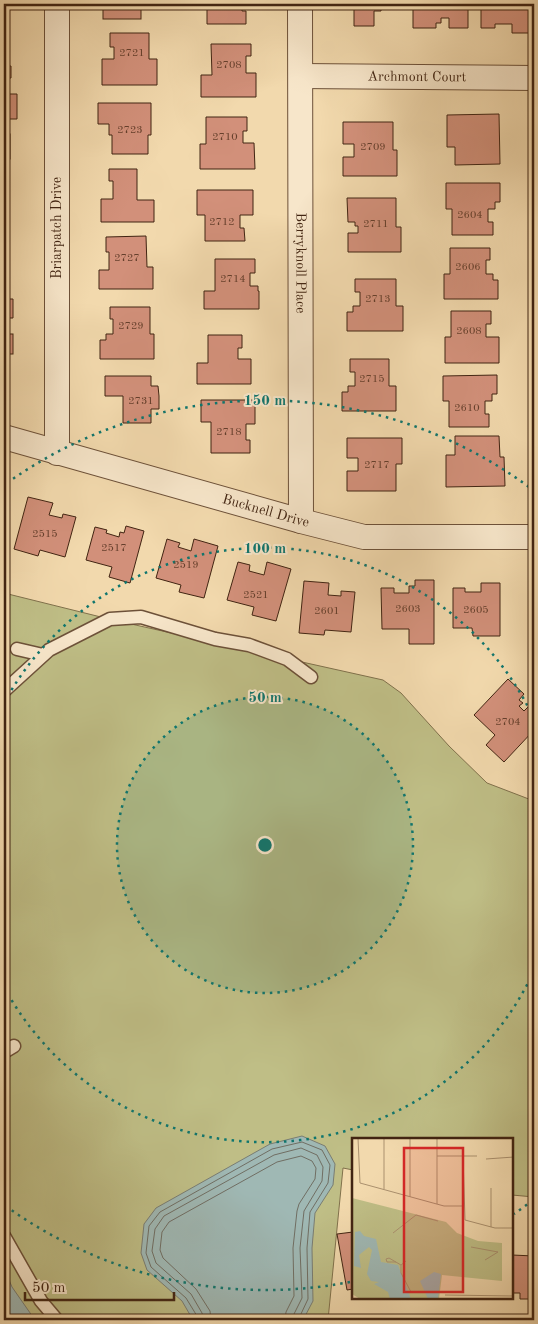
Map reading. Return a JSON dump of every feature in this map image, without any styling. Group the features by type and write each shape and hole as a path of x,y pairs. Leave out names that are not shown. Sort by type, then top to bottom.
{"street":[{"name":"Briarpatch Drive","path":"57,4 57,453"},
{"name":"Berryknoll Place","path":"300,4 300,521"},
{"name":"Archmont Court","path":"300,76 534,78"},
{"name":"Bucknell Drive","path":"4,437 300,521 364,537 534,537"}],"lane":[{"path":"4,691 49,650 110,619 141,617 215,639 249,645 287,659 311,677"},
{"path":"17,649 43,655"},
{"path":"4,1236 41,1301 57,1320"}],"shaded area":[{"path":"4,593 113,620 383,680 401,693 449,746 487,783 534,801 534,1197 513,1195 513,1138 352,1138 352,1170 343,1168 328,1320 4,1320"}],"water":[{"path":"302,1136 325,1146 335,1164 333,1185 315,1213 312,1248 313,1301 303,1320 193,1320 182,1301 147,1270 141,1253 144,1224 156,1208 270,1144"},
{"path":"4,1268 12,1287 35,1320 4,1320"}],"building":[{"path":"4,4 9,4 9,24 4,24"},
{"path":"103,4 141,4 141,19 103,19"},
{"path":"207,4 242,4 242,11 246,11 246,24 207,24"},
{"path":"360,4 390,4 390,8 381,8 381,11 374,11 374,26 354,26 354,6 360,6"},
{"path":"413,4 468,4 468,28 449,28 449,18 441,18 441,23 436,23 436,28 413,28"},
{"path":"481,4 534,4 534,33 512,33 512,24 495,24 495,28 481,28"},
{"path":"110,33 149,33 149,59 157,59 157,85 102,85 102,59 114,59 114,47 110,47"},
{"path":"211,44 251,44 251,56 246,56 246,73 256,73 256,97 201,97 201,75 212,75"},
{"path":"4,66 11,66 11,78 8,78 8,94 17,94 17,119 4,119"},
{"path":"98,103 151,103 151,135 148,135 148,154 112,154 112,135 109,135 109,124 98,124"},
{"path":"499,114 500,164 455,165 455,147 447,147 447,115"},
{"path":"206,117 247,117 247,131 243,131 243,143 254,143 255,169 200,169 200,144 206,144"},
{"path":"343,122 393,122 393,150 397,150 397,176 343,176 343,157 354,157 354,144 343,144"},
{"path":"4,134 10,134 10,159 4,159"},
{"path":"109,169 137,169 137,200 154,200 154,222 101,222 101,199 113,199 113,181 109,181"},
{"path":"446,183 500,183 500,202 495,202 495,209 488,209 488,222 493,222 493,235 452,235 452,209 446,209"},
{"path":"197,190 253,190 253,215 240,215 240,228 244,228 245,241 205,241 205,215 197,215"},
{"path":"347,198 396,198 396,227 401,227 401,252 348,252 348,233 358,233 358,226 355,226 355,222 348,222"},
{"path":"4,226 9,226 9,251 4,251"},
{"path":"146,236 147,267 153,267 153,289 99,289 99,270 109,270 109,252 106,252 106,237"},
{"path":"450,248 490,248 490,260 486,260 486,274 493,274 493,280 498,280 498,299 444,299 444,274 450,274"},
{"path":"215,259 255,259 255,273 250,273 250,286 258,286 259,309 204,309 204,291 215,291"},
{"path":"355,279 396,279 396,306 403,306 403,331 347,331 347,312 353,312 353,306 360,306 360,292 355,292"},
{"path":"4,292 8,292 8,299 13,299 13,318 4,318"},
{"path":"110,307 150,307 150,334 154,334 154,359 100,359 100,340 106,340 106,334 113,334 113,319 110,319"},
{"path":"451,311 491,311 491,324 486,324 486,337 499,337 499,363 445,363 445,337 451,337"},
{"path":"4,334 13,334 13,354 4,354"},
{"path":"208,335 242,335 242,348 238,348 238,359 251,359 251,384 197,384 197,363 208,363"},
{"path":"350,359 389,359 389,386 396,386 396,411 342,411 342,392 348,392 348,386 355,386 355,372 350,372"},
{"path":"497,375 497,394 492,394 492,401 485,401 485,414 489,414 489,427 449,427 449,401 443,401 443,376"},
{"path":"105,376 151,376 151,386 158,386 159,409 151,409 151,423 123,423 123,396 105,396"},
{"path":"201,400 255,400 255,424 246,424 246,440 250,440 250,453 211,453 211,422 201,422"},
{"path":"455,436 499,436 500,457 504,457 505,486 446,487 446,455 455,455"},
{"path":"347,438 402,438 402,464 396,464 396,491 347,491 347,471 358,471 358,458 347,458"},
{"path":"28,497 53,503 49,515 62,518 63,514 76,517 65,557 40,550 38,556 14,549"},
{"path":"126,526 144,531 130,583 109,577 112,567 86,560 95,527 107,530 106,533 119,537 120,532 124,533"},
{"path":"167,539 180,543 178,547 191,551 194,539 218,546 204,598 179,592 181,585 156,578"},
{"path":"238,562 250,565 249,571 264,575 267,562 291,569 276,621 252,615 254,607 227,600"},
{"path":"415,580 434,580 434,644 409,644 409,629 382,629 381,588 394,588 394,593 409,593 409,586 415,586"},
{"path":"304,581 329,583 328,595 341,596 341,591 355,592 351,632 325,630 324,635 299,633"},
{"path":"481,583 500,583 500,636 473,636 472,628 453,628 453,588 465,588 465,592 481,592"},
{"path":"508,679 524,694 519,700 523,703 519,706 524,711 534,703 534,730 504,762 486,745 495,735 474,715"},
{"path":"352,1232 352,1289 347,1290 337,1234"},
{"path":"513,1255 534,1256 534,1300 533,1294 529,1294 529,1299 520,1299 520,1293 513,1293"}]}
